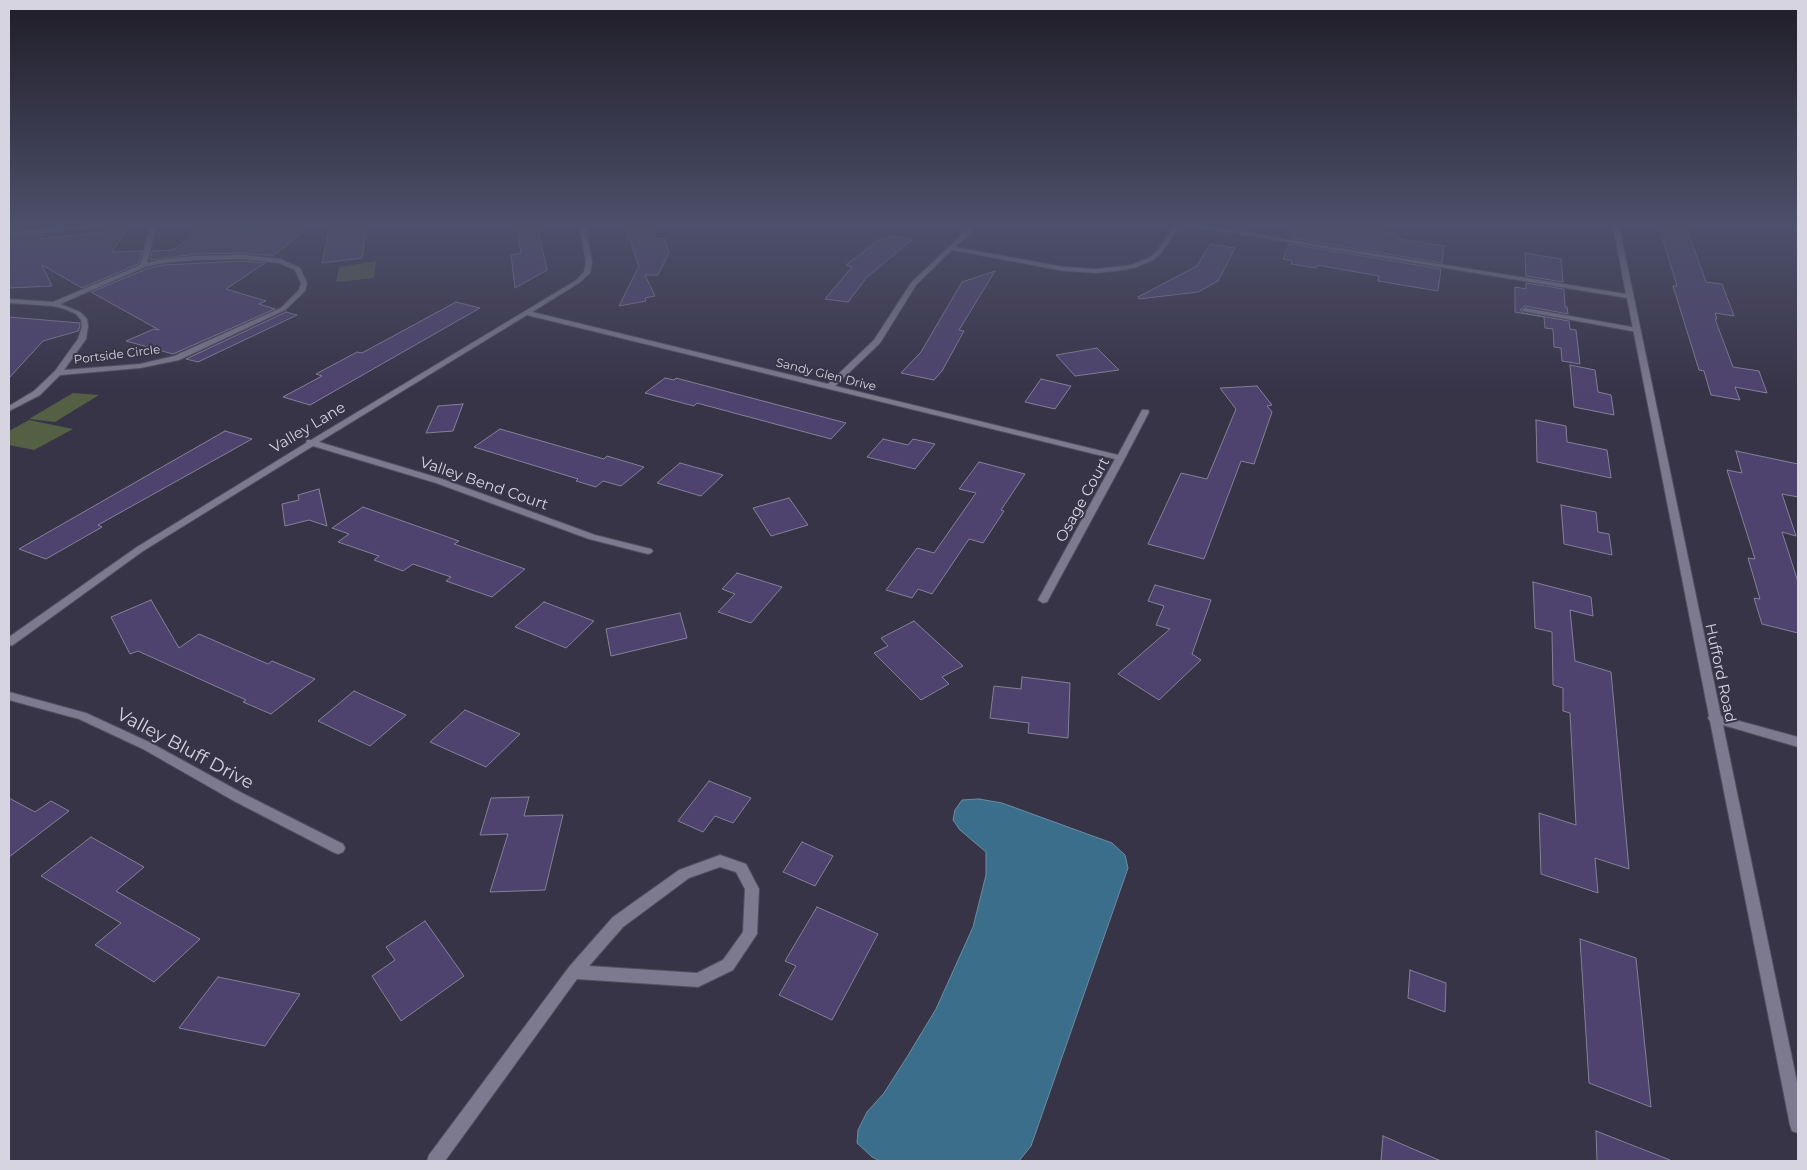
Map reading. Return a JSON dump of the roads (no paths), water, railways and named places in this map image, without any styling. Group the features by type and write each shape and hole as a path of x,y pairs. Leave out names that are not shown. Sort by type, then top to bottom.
{"street":[{"name":"Portside Circle","path":"54,304 109,281"},
{"name":"Portside Circle","path":"58,373 140,366 176,358 283,309 302,291 303,281"},
{"name":"Valley Lane","path":"9,642 140,549 310,442 577,281"},
{"path":"830,387 863,357 916,281"},
{"path":"1534,281 1630,296"},
{"name":"Hufford Road","path":"1627,281 1714,718 1798,1125"},
{"path":"9,301 54,304 78,313 84,319 85,326 82,339 58,373 37,393 9,409"},
{"path":"1525,310 1637,330"},
{"name":"Sandy Glen Drive","path":"526,313 1121,458"},
{"name":"Osage Court","path":"1043,600 1145,412"},
{"name":"Valley Bend Court","path":"310,442 439,482 592,537 648,551"},
{"name":"Valley Bluff Drive","path":"9,696 82,716 147,746 238,797 338,848"},
{"path":"1714,718 1798,742"},
{"path":"435,1161 574,972 618,922 684,874 720,861 741,868 752,889 750,934 728,965 698,980 574,972"}],"water":[{"path":"979,799 1002,803 1112,843 1125,855 1128,868 1031,1146 1019,1161 880,1161 872,1157 857,1143 858,1130 867,1112 884,1093 936,1009 973,927 986,875 986,852 960,830 953,820 955,810 962,800"}]}
